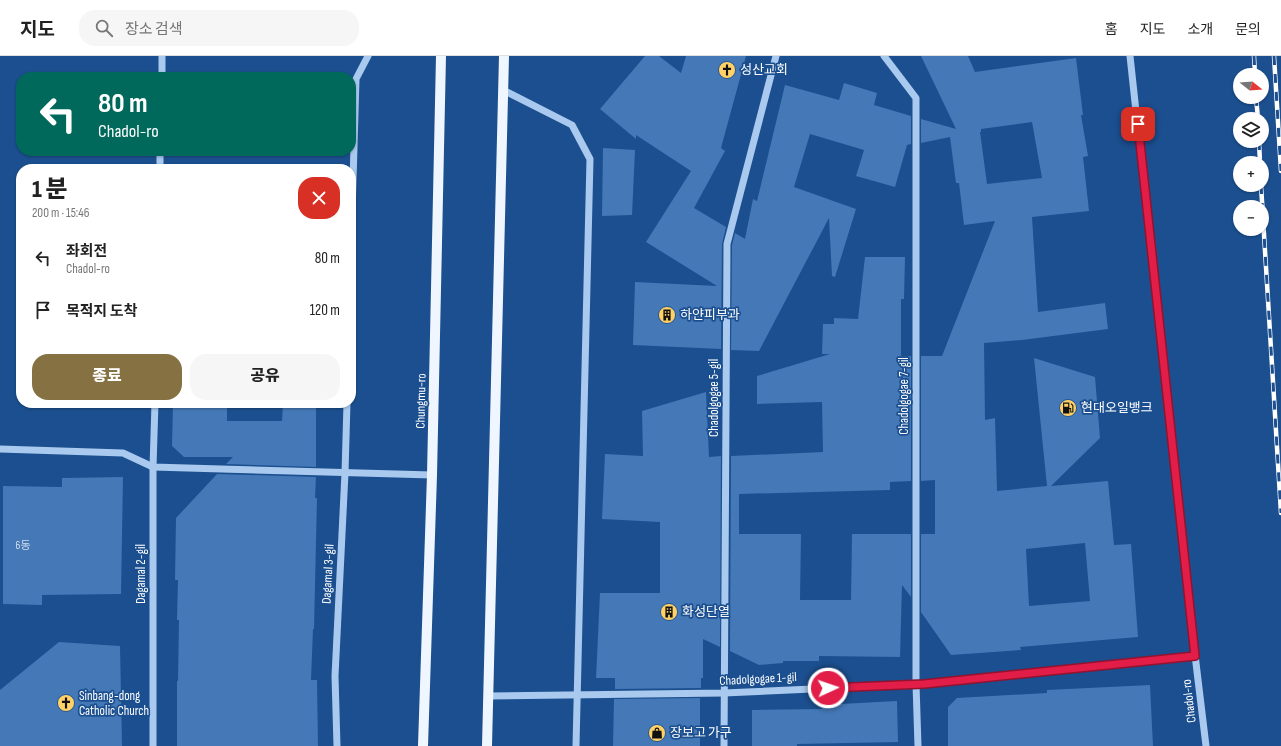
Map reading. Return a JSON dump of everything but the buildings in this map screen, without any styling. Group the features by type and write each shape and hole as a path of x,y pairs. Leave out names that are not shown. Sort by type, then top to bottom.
{"main road":[{"name":"Chungmu-ro","path":"424,746 432,475 441,56"},
{"path":"488,746 504,56"}],"street":[{"path":"162,56 162,72"},
{"path":"356,79 368,56"},
{"name":"Chadolgogae 5-gil","path":"724,746 727,244 776,56"},
{"name":"Chadolgogae 7-gil","path":"884,56 916,98 916,684 918,746"},
{"name":"Chadol-ro","path":"1130,56 1206,746"},
{"path":"503,90 572,125 590,159 576,746"},
{"name":"Dagamal 2-gil","path":"153,746 153,467 155,408"},
{"name":"Dagamal 3-gil","path":"337,746 335,676 347,408"},
{"path":"0,449 123,453 153,467 432,475"},
{"name":"Chadolgogae 1-gil","path":"488,696 724,693 916,684 1195,656"}],"railway":[{"path":"1254,56 1255,68"},
{"path":"1274,56 1281,171"},
{"path":"1257,104 1257,112"},
{"path":"1259,148 1260,156"},
{"path":"1261,192 1281,513"}],"place":[{"name":"성산교회","path":"727,70"},
{"name":"하얀피부과","path":"667,315"},
{"name":"현대오일뱅크","path":"1068,408"},
{"name":"화성단열","path":"669,612"},
{"name":"Sinbang-dong Catholic Church","path":"66,703"},
{"name":"장보고 가구","path":"657,733"}],"route":[{"path":"828,688 924,684 1195,656 1138,124"}]}
